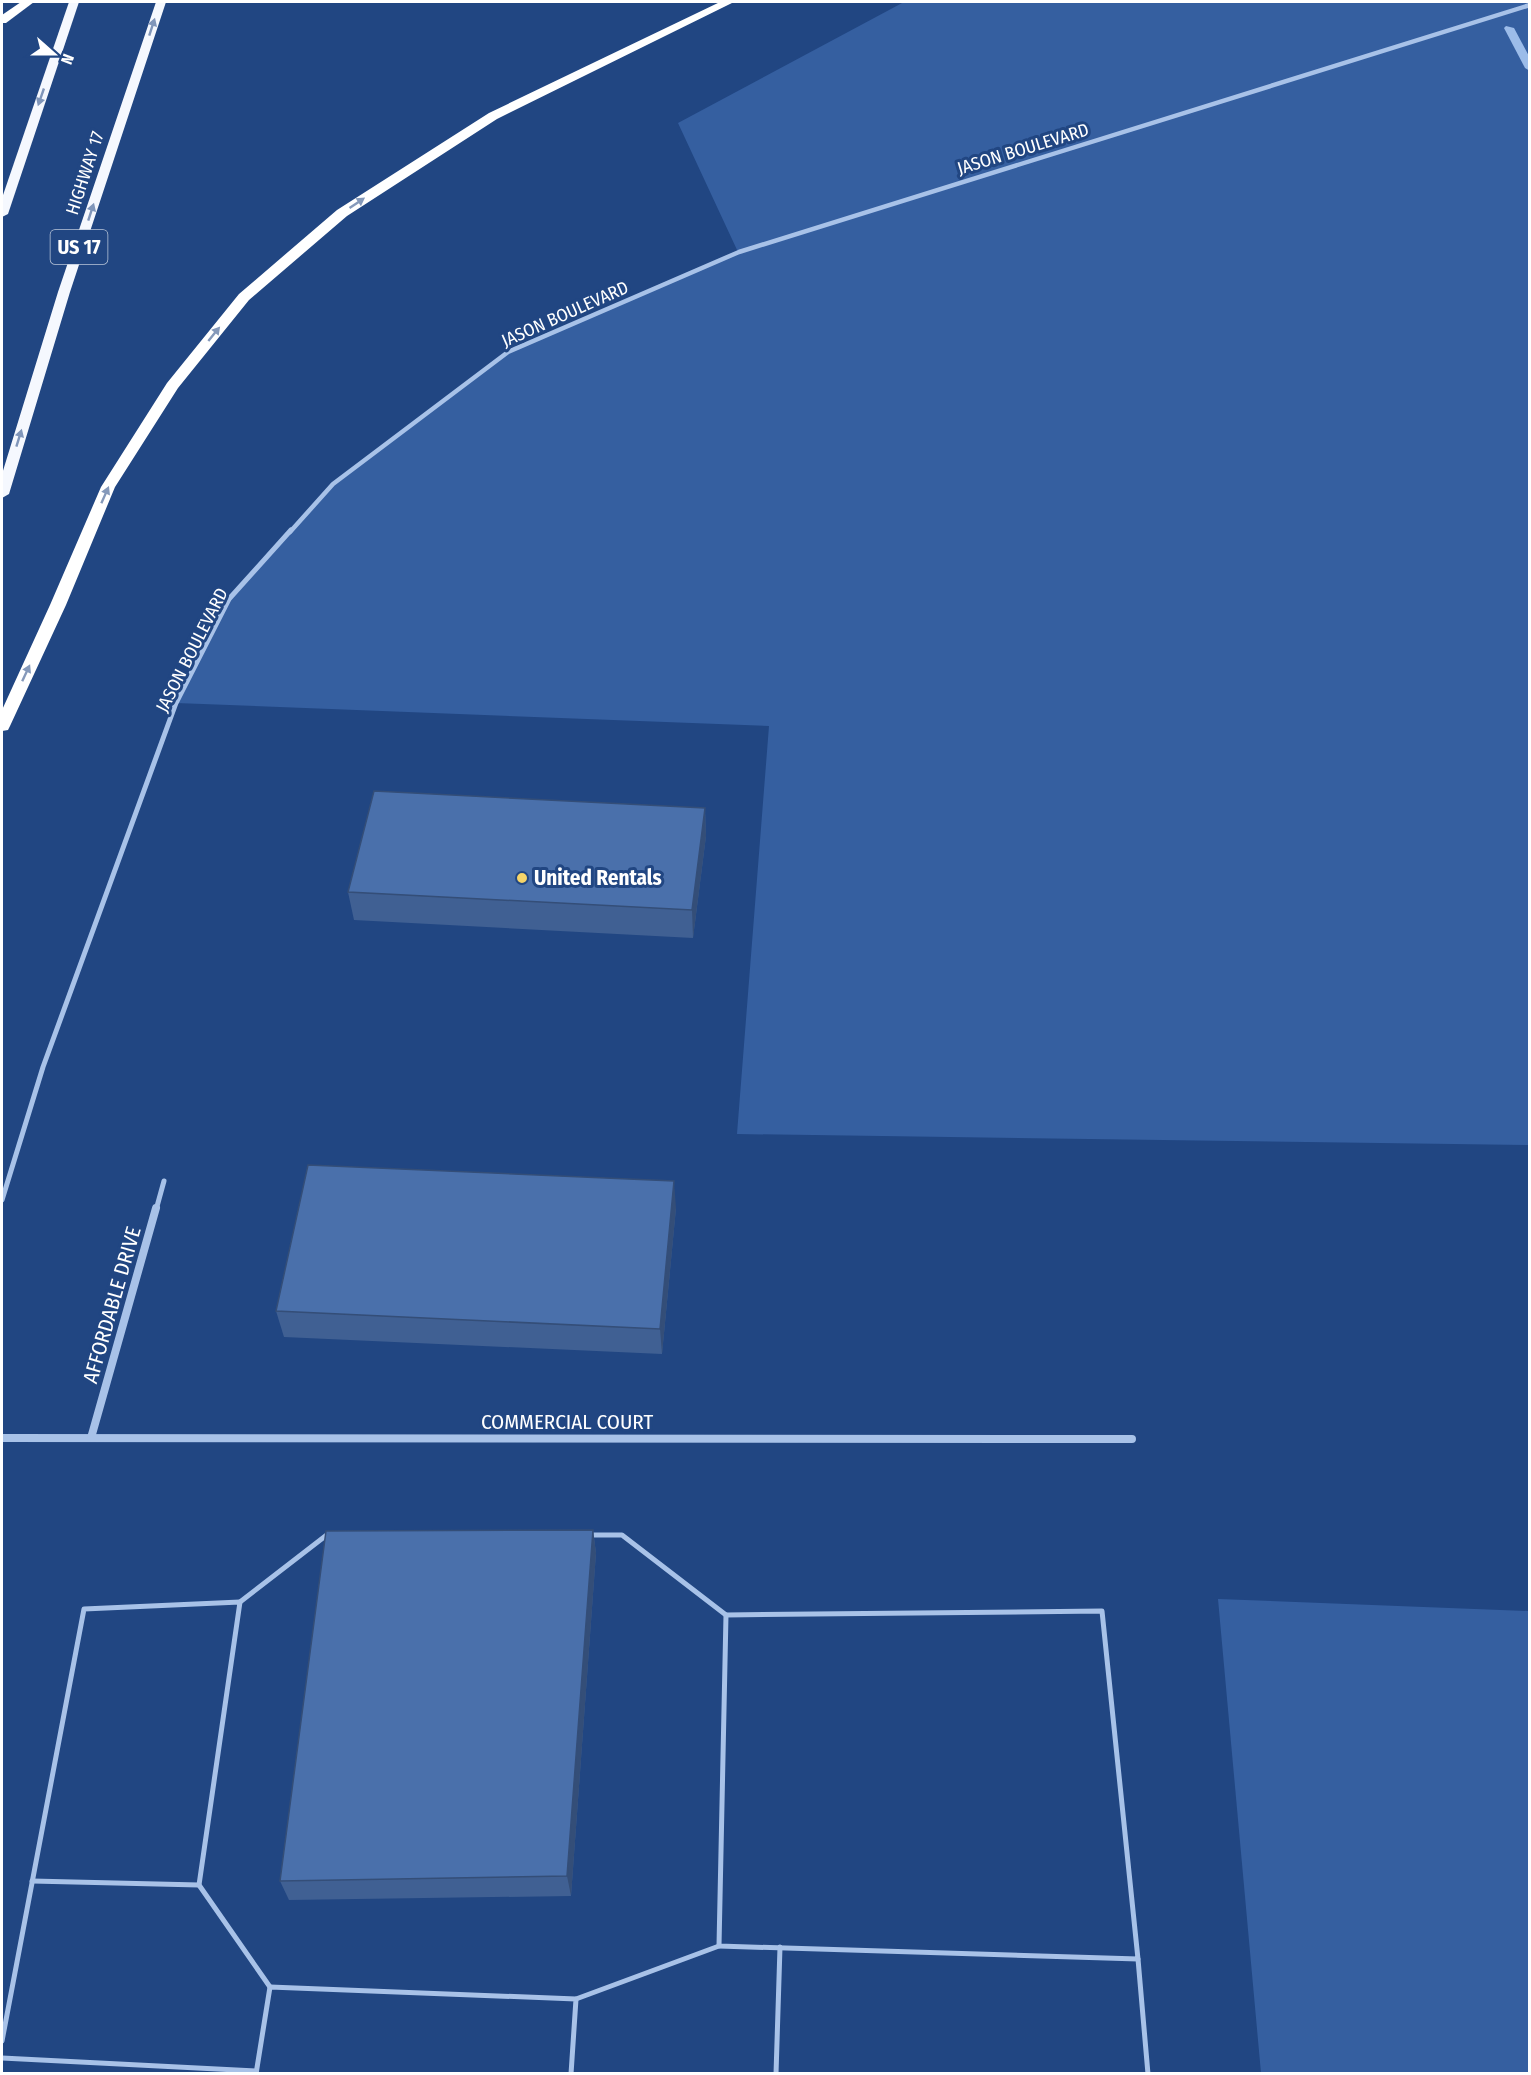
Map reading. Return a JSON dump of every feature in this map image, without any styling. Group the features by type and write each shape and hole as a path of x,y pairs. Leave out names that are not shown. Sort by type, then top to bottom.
{"highway":[{"path":"2,20 28,2"},
{"path":"2,214 74,2"},
{"name":"HIGHWAY 17","path":"2,494 64,292 160,2"},
{"path":"2,726 58,605 108,487 172,386 244,297 342,213 483,122 728,2"}],"street":[{"name":"JASON BOULEVARD","path":"2,1200 43,1067 176,703 229,599 333,484 508,352 739,252 1530,5"},
{"name":"AFFORDABLE DRIVE","path":"91,1438 164,1181"},
{"name":"COMMERCIAL COURT","path":"2,1438 1132,1439"}],"lane":[{"path":"2,2041 84,1609 240,1602 332,1532"},
{"path":"587,1535 622,1535 726,1615 1102,1611 1148,2073"},
{"path":"2,2058 256,2072 270,1987 199,1885 240,1602"},
{"path":"719,1946 726,1615"},
{"path":"32,1881 199,1885"},
{"path":"270,1987 576,1999 719,1946 1138,1959"},
{"path":"776,2073 780,1947"},
{"path":"570,2073 576,1999"}],"shaded area":[{"path":"904,2 1529,2 1529,1145 737,1134 769,726 176,703 229,599 333,484 508,352 738,252 678,123"},
{"path":"1218,1599 1529,1611 1529,2073 1261,2073"}],"building":[{"path":"374,791 705,808 692,910 348,892"},
{"path":"308,1165 674,1181 660,1329 276,1311"},
{"path":"593,1530 567,1876 280,1881 326,1531"}],"waterway":[{"path":"1509,28 1530,68"}],"place":[{"name":"United Rentals","path":"522,878"}]}
